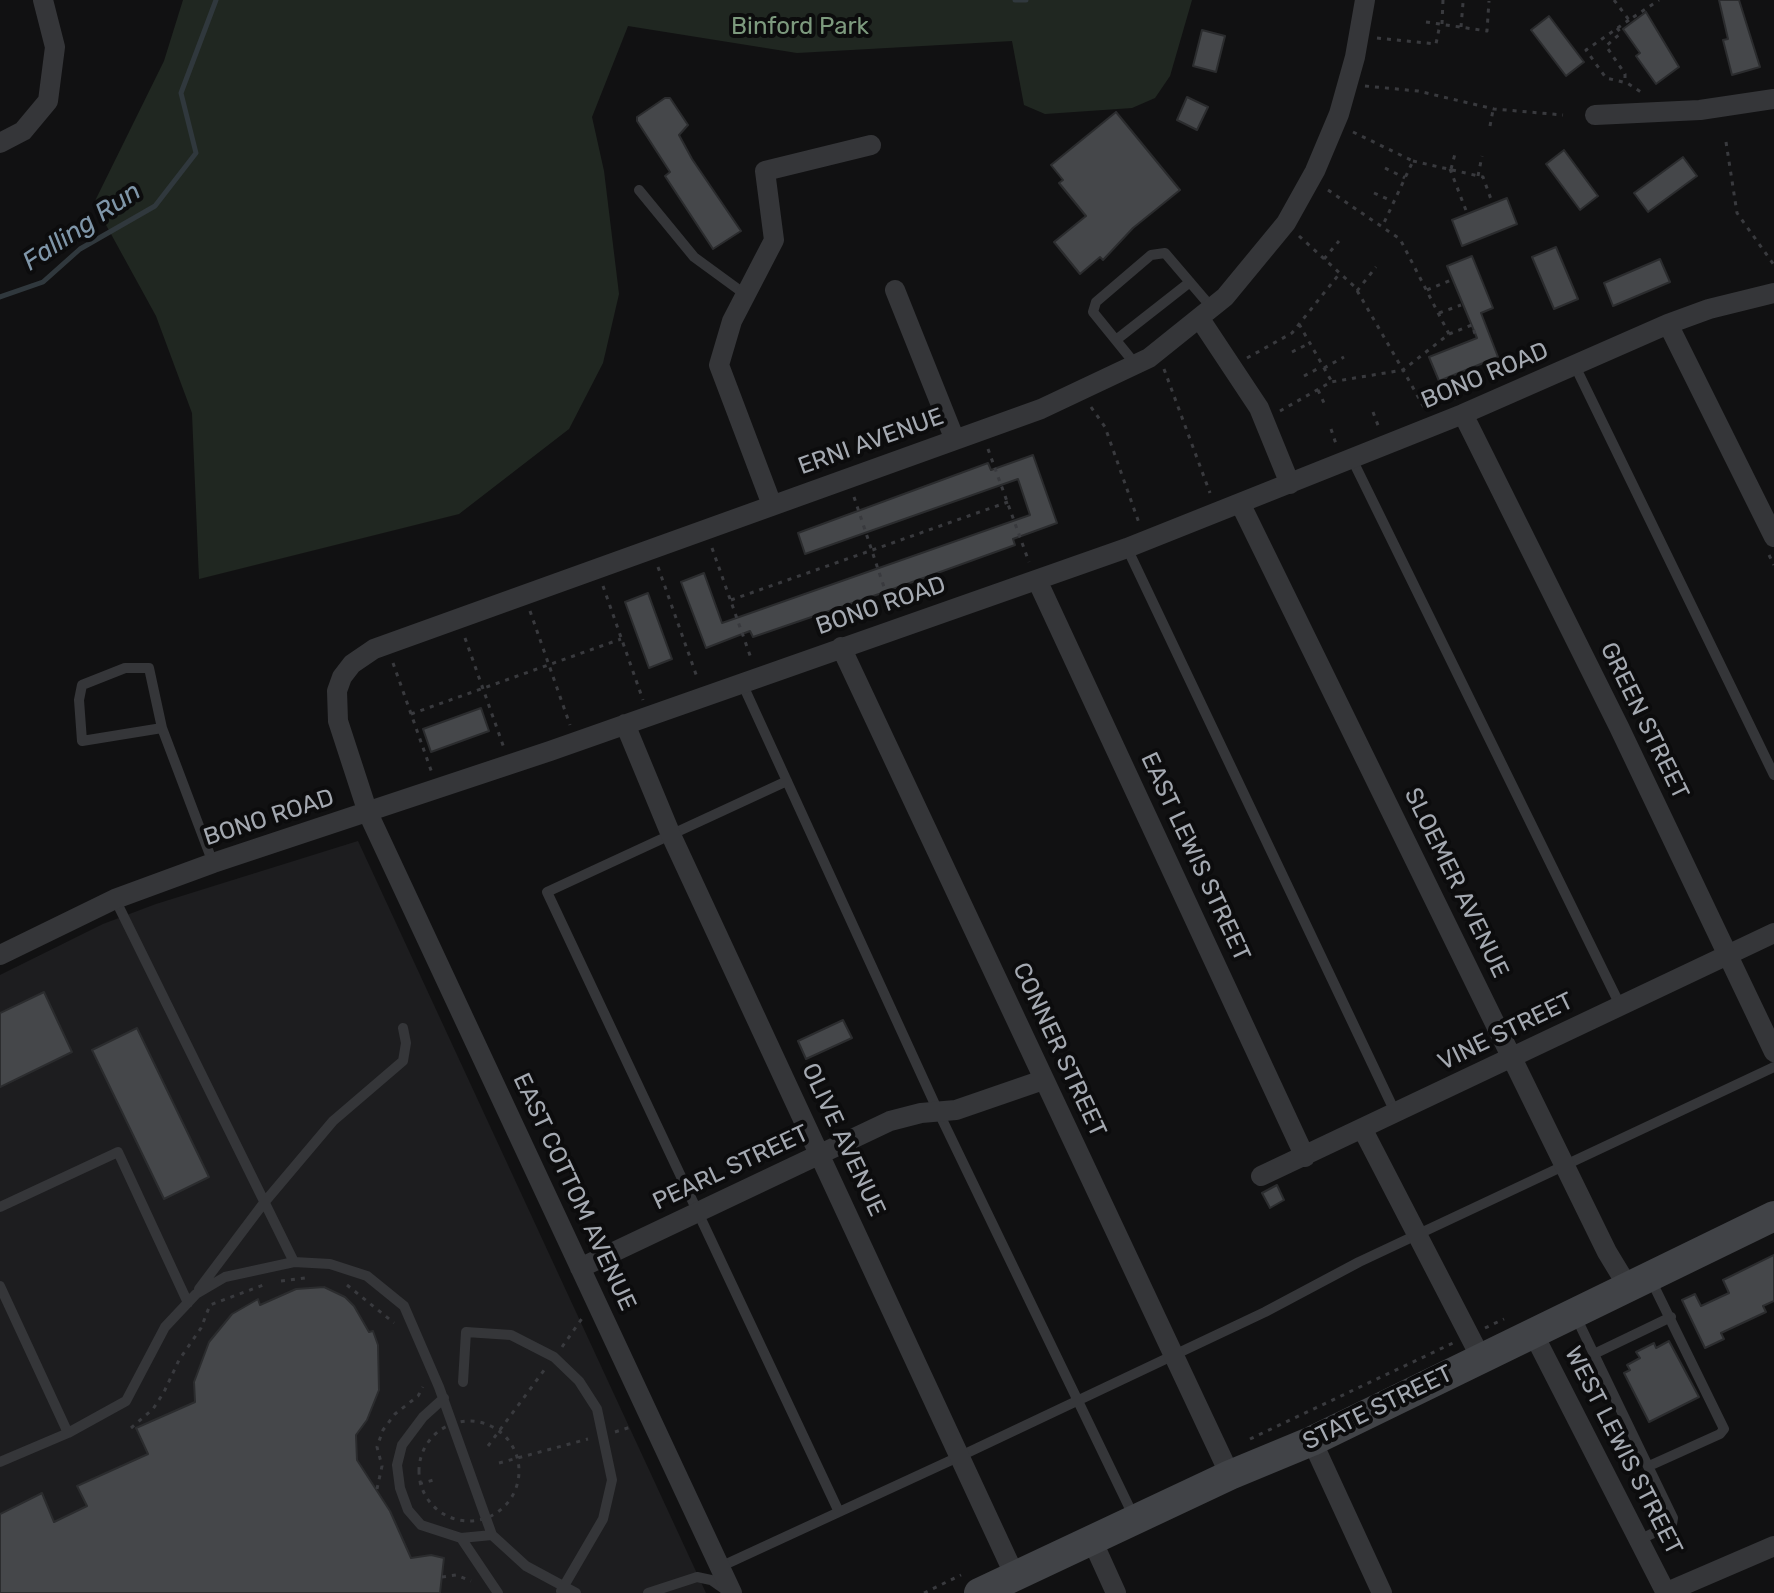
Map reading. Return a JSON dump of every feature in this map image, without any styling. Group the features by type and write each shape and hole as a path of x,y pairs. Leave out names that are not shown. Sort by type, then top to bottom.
{"main road":[{"name":"STATE STREET","path":"972,1583 1015,1576 1092,1540 1135,1519 1226,1464 1312,1441 1474,1347 1524,1323 1573,1312 1774,1216"}],"street":[{"path":"0,143 23,131 48,101 55,47 43,0"},
{"name":"ERNI AVENUE","path":"368,813 336,706 342,677 362,656 1054,403 1136,365 1206,314 1264,253 1315,171 1345,95 1365,0"},
{"path":"1595,115 1700,110 1774,99"},
{"path":"772,505 719,365 732,321 774,240 765,171 871,145"},
{"path":"895,290 955,440"},
{"name":"BONO ROAD","path":"0,955 115,899 213,863 368,813 742,683 1034,573 1127,548 1290,484 1345,455 1460,407 1575,366 1668,324 1709,309 1774,293"},
{"path":"1206,314 1259,408 1290,484"},
{"path":"1668,324 1774,537"},
{"name":"GREEN STREET","path":"1460,407 1774,1052"},
{"name":"SLOEMER AVENUE","path":"1240,503 1607,1252 1638,1281"},
{"name":"EAST LEWIS STREET","path":"1034,573 1305,1157"},
{"name":"CONNER STREET","path":"841,647 1226,1464"},
{"name":"OLIVE AVENUE","path":"625,724 671,835 1015,1576"},
{"name":"EAST COTTOM AVENUE","path":"368,813 722,1566 730,1593"},
{"name":"VINE STREET","path":"1261,1176 1774,933"},
{"name":"PEARL STREET","path":"580,1268 890,1121 956,1110 1043,1080"},
{"path":"1363,1130 1474,1347"},
{"name":"WEST LEWIS STREET","path":"1524,1323 1666,1593"},
{"path":"1312,1441 1382,1593"},
{"path":"1092,1540 1116,1593"},
{"path":"1666,1593 1774,1546"}],"lane":[{"path":"639,190 694,257 746,295"},
{"path":"1136,365 1093,312 1096,302 1151,255 1165,253 1190,282 1206,314"},
{"path":"1116,340 1190,282"},
{"path":"1575,366 1774,775"},
{"path":"1345,455 1620,1005"},
{"path":"1127,548 1396,1114"},
{"path":"162,728 82,741 79,700 82,685 125,668 149,668 162,728 213,863"},
{"path":"742,683 938,1111 1135,1519"},
{"path":"787,781 547,892 839,1512"},
{"path":"115,899 294,1262"},
{"path":"0,1462 68,1433 126,1401 165,1327 196,1294 263,1204 333,1121 403,1061 406,1043 403,1028"},
{"path":"722,1566 960,1457 1774,1067"},
{"path":"0,1207 118,1152 188,1303"},
{"path":"196,1294 225,1277 294,1262 330,1264 367,1276 404,1306 444,1398 492,1535 526,1566 562,1590 576,1593"},
{"path":"1638,1281 1671,1317 1710,1397 1722,1432 1649,1466"},
{"path":"0,1286 68,1433"},
{"path":"1573,1312 1649,1466 1673,1522 1639,1540"},
{"path":"1594,1354 1671,1317"},
{"path":"463,1382 466,1332 511,1335 554,1357 579,1381 597,1409 605,1434 612,1480 603,1519 562,1590"},
{"path":"444,1398 423,1417 402,1445 397,1465 408,1510 421,1525 461,1538 492,1535"},
{"path":"461,1538 498,1593"},
{"path":"648,1593 697,1577 711,1580 730,1593"}],"path":[{"path":"1371,38 1436,44 1443,0"},
{"path":"1614,0 1629,20"},
{"path":"1647,99 1625,83 1606,78 1586,50 1659,0"},
{"path":"1426,22 1487,31 1489,1"},
{"path":"1461,27 1463,3"},
{"path":"1617,28 1621,33 1606,46 1625,74 1625,83"},
{"path":"1361,86 1418,91 1494,109 1563,115"},
{"path":"1490,126 1494,109"},
{"path":"1346,129 1413,161 1483,177 1492,202"},
{"path":"1726,142 1737,213 1774,265"},
{"path":"1456,150 1450,169 1467,213"},
{"path":"1478,176 1482,156"},
{"path":"1382,227 1413,161"},
{"path":"1385,168 1405,178"},
{"path":"1322,186 1400,239 1449,334"},
{"path":"1374,193 1394,202"},
{"path":"1356,220 1361,213"},
{"path":"1295,232 1357,291 1427,413"},
{"path":"1388,242 1393,235"},
{"path":"1324,259 1339,241"},
{"path":"1357,291 1376,267"},
{"path":"1240,362 1292,333 1340,273"},
{"path":"1427,290 1451,280"},
{"path":"1439,313 1461,305"},
{"path":"1299,324 1332,382"},
{"path":"1271,416 1332,382 1403,370 1449,334 1472,325 1476,337"},
{"path":"1292,352 1310,343"},
{"path":"1436,344 1441,352"},
{"path":"1304,376 1344,357"},
{"path":"1490,362 1499,382"},
{"path":"1163,367 1213,500"},
{"path":"1357,378 1361,387"},
{"path":"1448,380 1460,407"},
{"path":"1318,390 1324,403"},
{"path":"1091,407 1105,427 1140,526"},
{"path":"1373,412 1380,432"},
{"path":"1331,429 1345,455"},
{"path":"987,446 1034,573"},
{"path":"853,493 893,614"},
{"path":"731,600 1008,502"},
{"path":"711,544 754,664"},
{"path":"657,563 699,684"},
{"path":"602,582 644,703"},
{"path":"529,607 571,728"},
{"path":"463,631 505,751"},
{"path":"411,714 621,639"},
{"path":"390,657 433,777"},
{"path":"131,1428 153,1409 164,1392 179,1360 201,1328 210,1305 273,1282 314,1278"},
{"path":"338,1281 386,1313 403,1332"},
{"path":"488,1446 587,1312"},
{"path":"1226,1464 1524,1323"},
{"path":"377,1489 382,1466 377,1447 383,1430 395,1414 418,1396 423,1387 421,1373"},
{"path":"499,1463 639,1425"},
{"path":"442,1577 456,1575 472,1581"},
{"path":"924,1593 972,1583"}],"shaded area":[{"path":"358,841 706,1593 0,1593 0,975 103,924 156,904"}],"green space":[{"name":"Binford Park","path":"183,0 1192,0 1170,76 1155,98 1132,108 1045,114 1024,105 1012,41 797,53 628,26 592,117 604,171 619,294 603,363 569,429 459,514 199,579 192,413 156,316 94,203 164,61"}],"building":[{"path":"1719,0 1739,0 1760,67 1732,75 1723,40 1728,39"},
{"path":"1646,12 1679,67 1656,84 1636,56 1640,53 1623,29"},
{"path":"1549,16 1584,62 1566,76 1531,30"},
{"path":"1202,30 1225,36 1216,72 1193,66"},
{"path":"1187,97 1208,107 1197,130 1177,120"},
{"path":"665,98 670,98 688,125 679,135 692,159 741,231 713,249 665,176 670,172 637,121 637,117"},
{"path":"1116,112 1180,190 1133,228 1103,260 1100,257 1080,274 1054,242 1086,216 1059,183 1063,180 1051,165"},
{"path":"1564,150 1598,196 1580,210 1546,164"},
{"path":"1683,157 1697,176 1648,212 1634,193"},
{"path":"1507,198 1517,224 1462,246 1452,220"},
{"path":"1556,247 1578,299 1554,309 1532,257"},
{"path":"1472,256 1493,308 1481,313 1498,357 1439,381 1429,357 1477,338 1447,266"},
{"path":"1660,259 1670,282 1613,306 1604,283"},
{"path":"1033,455 1057,523 1013,539 1015,545 879,594 753,637 750,631 706,648 681,582 704,573 722,623 1030,515 1018,479 805,554 798,533 988,463 991,470"},
{"path":"648,593 672,659 649,668 625,602"},
{"path":"481,708 489,731 431,752 423,729"},
{"path":"44,992 72,1052 0,1087 0,1013"},
{"path":"843,1020 852,1038 806,1059 798,1041"},
{"path":"137,1028 209,1177 164,1199 92,1050"},
{"path":"1277,1185 1284,1200 1270,1208 1262,1193"},
{"path":"1774,1255 1774,1301 1763,1306 1766,1312 1721,1333 1724,1339 1705,1348 1682,1300 1695,1294 1701,1306 1729,1293 1723,1280"},
{"path":"324,1287 345,1297 354,1306 369,1332 373,1331 378,1345 379,1390 367,1420 356,1435 357,1460 390,1511 411,1558 431,1555 444,1558 440,1593 0,1593 0,1514 42,1493 54,1522 87,1506 77,1486 148,1454 136,1428 195,1402 194,1382 209,1342 232,1314 258,1299 260,1305 296,1289"},
{"path":"1669,1341 1699,1397 1649,1422 1624,1373 1630,1370 1627,1365 1640,1358 1636,1352 1654,1343 1656,1348"}],"waterway":[{"name":"Falling Run","path":"0,297 43,282 80,249 155,206 196,153 181,93 216,0"},
{"name":"Falling Run","path":"1015,0 1026,0"}]}
